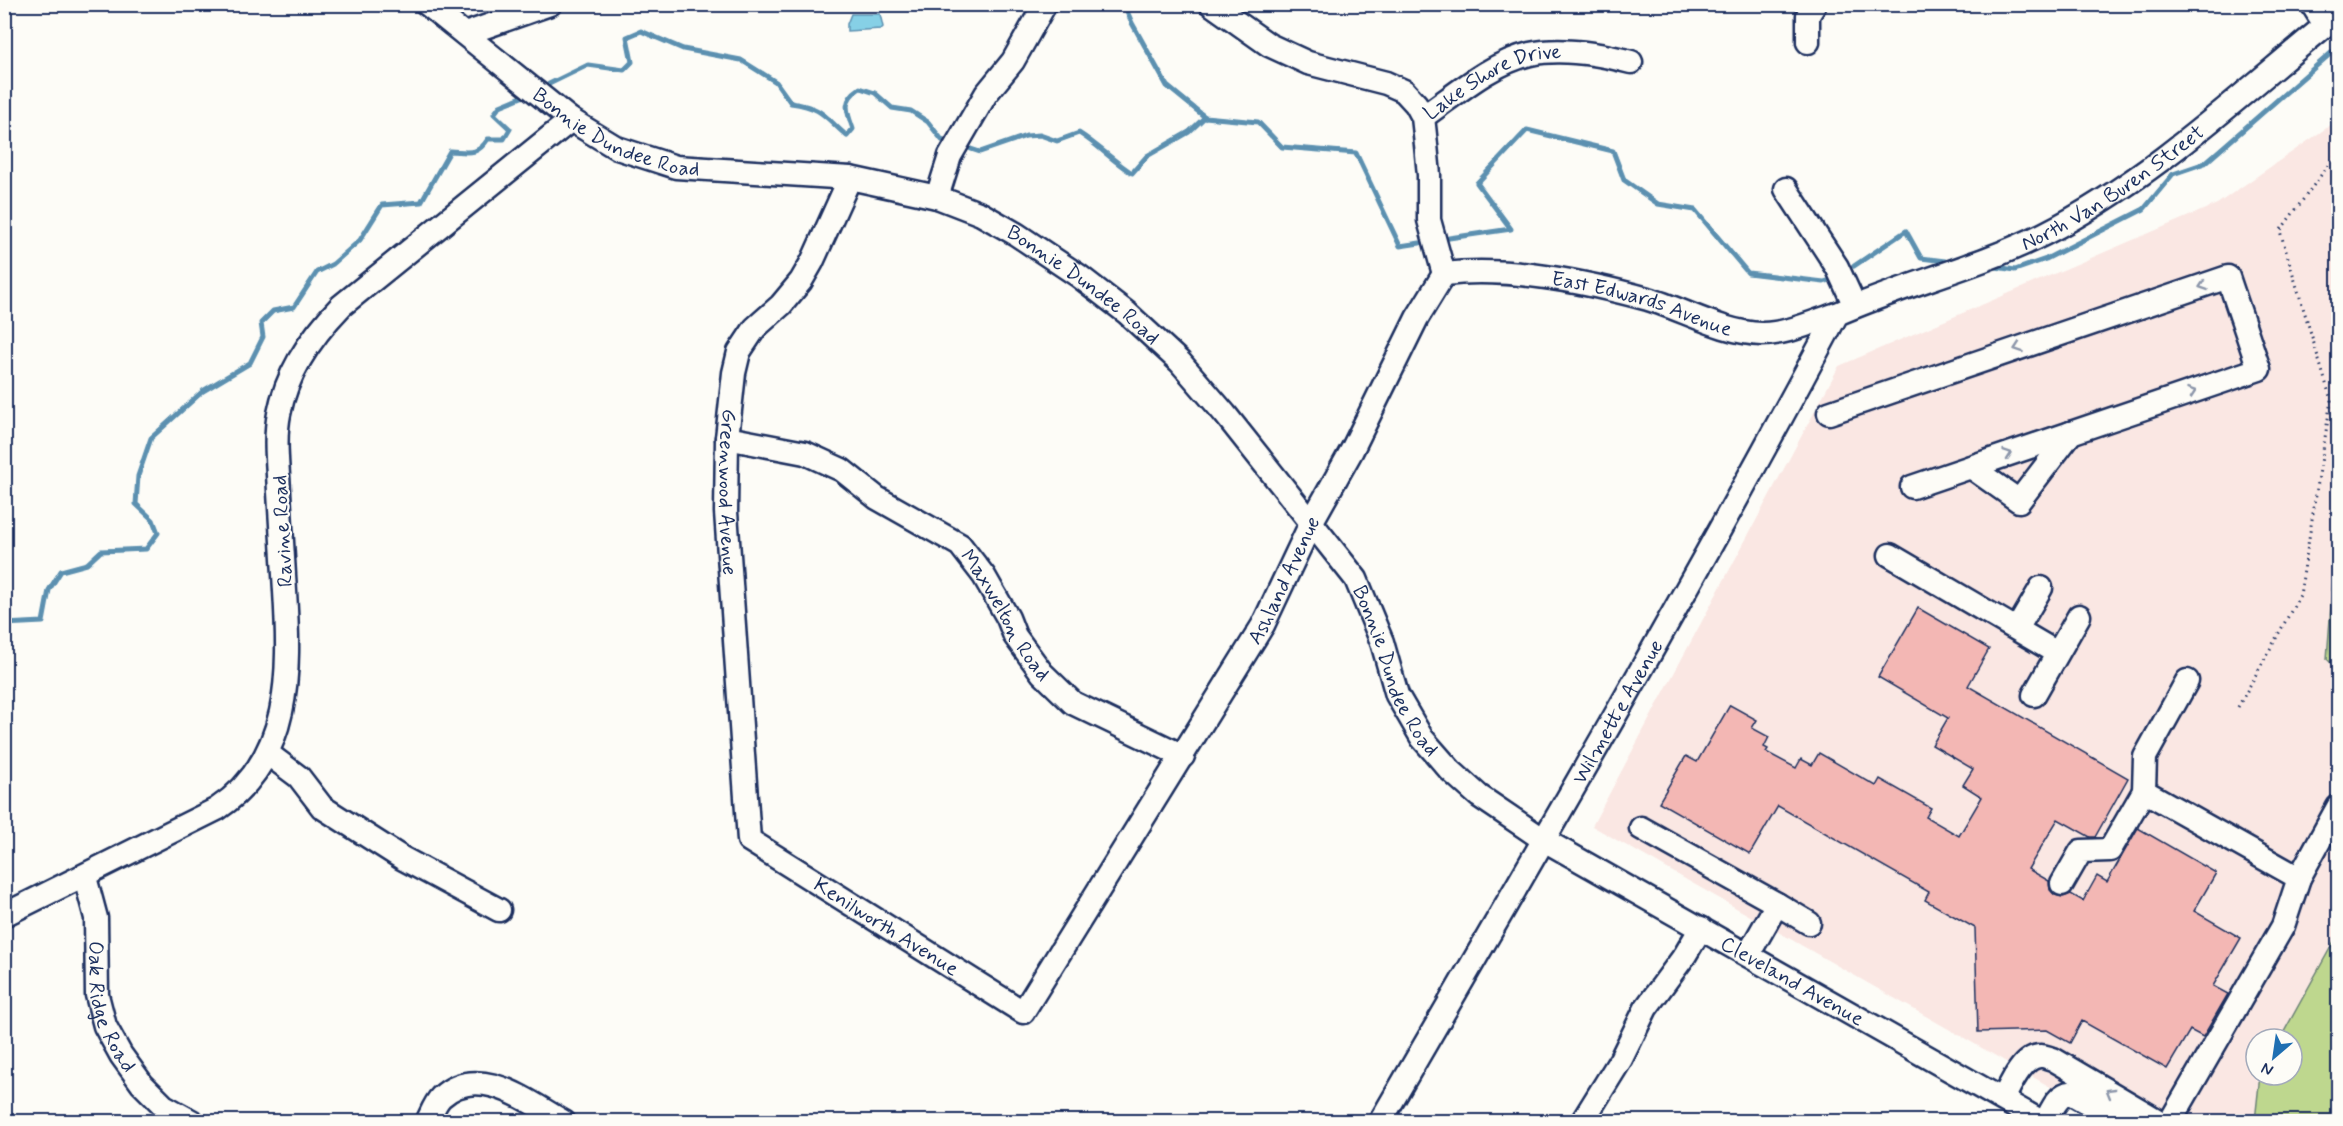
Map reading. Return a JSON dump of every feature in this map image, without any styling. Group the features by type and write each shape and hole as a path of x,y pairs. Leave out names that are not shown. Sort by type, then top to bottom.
{"street":[{"name":"Bonnie Dundee Road","path":"427,4 571,120 617,148 676,167 850,178 937,197 981,214 1016,234 1079,276 1127,313 1180,362 1312,521 1356,579 1382,642 1397,695 1422,738 1450,770 1479,796 1544,840"},
{"path":"465,34 550,4"},
{"path":"937,197 950,156 986,94 1013,60 1045,4"},
{"name":"Lake Shore Drive","path":"1211,4 1269,45 1308,63 1386,83 1404,91 1416,104 1423,117 1483,76 1530,54 1597,53 1631,62"},
{"path":"1808,42 1808,15 1815,4"},
{"path":"2312,4 2332,20"},
{"name":"North Van Buren Street","path":"1846,310 2030,241 2120,190 2164,159 2332,20"},
{"path":"1423,117 1429,176 1429,220 1444,274"},
{"name":"Ravine Road","path":"4,915 85,877 217,809 232,799 257,770 267,753 283,710 288,640 278,456 279,416 288,380 318,330 341,306 571,120"},
{"name":"Greenwood Avenue","path":"749,840 726,512 727,438 734,373 739,352 755,328 781,305 801,281 850,178"},
{"path":"1786,189 1837,267 1846,310"},
{"name":"East Edwards Avenue","path":"1444,274 1505,273 1575,283 1649,300 1742,332 1779,332 1846,310"},
{"name":"Ashland Avenue","path":"1023,1012 1263,625 1312,521 1352,450 1417,318 1444,274"},
{"path":"1828,412 2228,277 2259,369 1912,487"},
{"name":"Wilmette Avenue","path":"1380,1122 1544,840 1788,406 1846,310"},
{"path":"1971,467 2019,501 2071,433"},
{"name":"Maxwelton Road","path":"727,438 805,453 842,470 877,498 960,545 984,576 1008,618 1015,636 1042,673 1073,703 1183,756"},
{"path":"1890,555 2057,653"},
{"path":"2017,629 2041,588"},
{"path":"2034,694 2079,616"},
{"path":"2062,884 2081,851 2110,850 2144,791 2145,758 2187,681"},
{"path":"267,753 298,777 322,807 402,858 499,910"},
{"path":"2144,791 2299,878"},
{"path":"2170,1122 2283,926 2299,878 2338,807"},
{"path":"1641,828 1809,923"},
{"name":"Kenilworth Avenue","path":"749,840 1023,1012"},
{"name":"Cleveland Avenue","path":"1544,840 2044,1122"},
{"name":"Oak Ridge Road","path":"85,877 96,918 97,995 105,1026 121,1055 163,1114"},
{"path":"1748,954 1777,904"},
{"path":"1582,1122 1621,1059 1646,1008 1685,955 1701,928"},
{"path":"2002,1099 2022,1067 2032,1058 2040,1055 2053,1059 2160,1122"},
{"path":"427,1122 440,1098 458,1086 476,1082 496,1086 564,1122"},
{"path":"2044,1122 2060,1096 2070,1093 2121,1122"},
{"path":"163,1114 193,1122"}],"path":[{"path":"2238,707 2300,595 2331,400 2280,231 2338,152"}],"shaded area":[{"path":"2338,120 2338,1121 2110,1121 1592,826 1839,366 2217,204"}],"green space":[{"path":"2338,512 2338,670 2327,659"},
{"path":"2338,934 2338,1121 2255,1121 2259,1087 2304,1087 2304,1027 2287,1027"}],"water":[{"path":"851,14 880,14 883,27 847,31"}],"building":[{"path":"1918,608 1989,649 1968,686 2128,778 2095,837 2090,837 2058,819 2028,869 2049,881 2050,890 2055,895 2063,897 2071,894 2083,901 2097,876 2107,882 2138,828 2216,873 2194,911 2241,938 2213,986 2228,994 2203,1037 2190,1030 2167,1069 2082,1021 2070,1043 2047,1030 1978,1032 1975,928 1925,900 1929,892 1778,806 1750,854 1659,802 1686,756 1697,762 1730,705 1757,720 1752,728 1769,737 1764,747 1768,749 1766,752 1796,768 1801,759 1812,765 1819,753 1876,786 1880,779 1931,808 1926,817 1959,836 1982,797 1963,785 1973,769 1932,745 1948,718 1878,677"}],"waterway":[{"path":"1124,4 1167,86 1205,117 1258,122 1282,147 1356,153 1400,246 1420,243"},
{"path":"549,84 588,65 624,70 632,62 627,37 641,31 683,49 741,60 776,82 791,103 818,111 847,136 853,129 847,111 848,101 860,88 875,93 892,108 911,111 928,122 942,140"},
{"path":"1996,267 2015,270 2046,259 2144,209 2173,174 2205,163 2338,47"},
{"path":"4,624 43,622 49,590 61,571 87,564 101,551 146,549 158,533 153,520 136,504 138,476 151,438 203,391 250,363 263,337 261,323 273,311 294,307 317,272 333,264 360,240 382,205 421,202 450,151 472,152 480,148 488,139 504,139 510,129 494,114 500,106 524,96"},
{"path":"971,149 980,152 1026,136 1040,135 1057,141 1079,133 1132,173 1147,156 1189,132 1205,117"},
{"path":"1449,238 1511,229 1477,183 1527,130 1613,151 1624,180 1658,204 1695,210 1748,273 1827,281"},
{"path":"1854,266 1906,231 1921,258 1945,261"}]}
